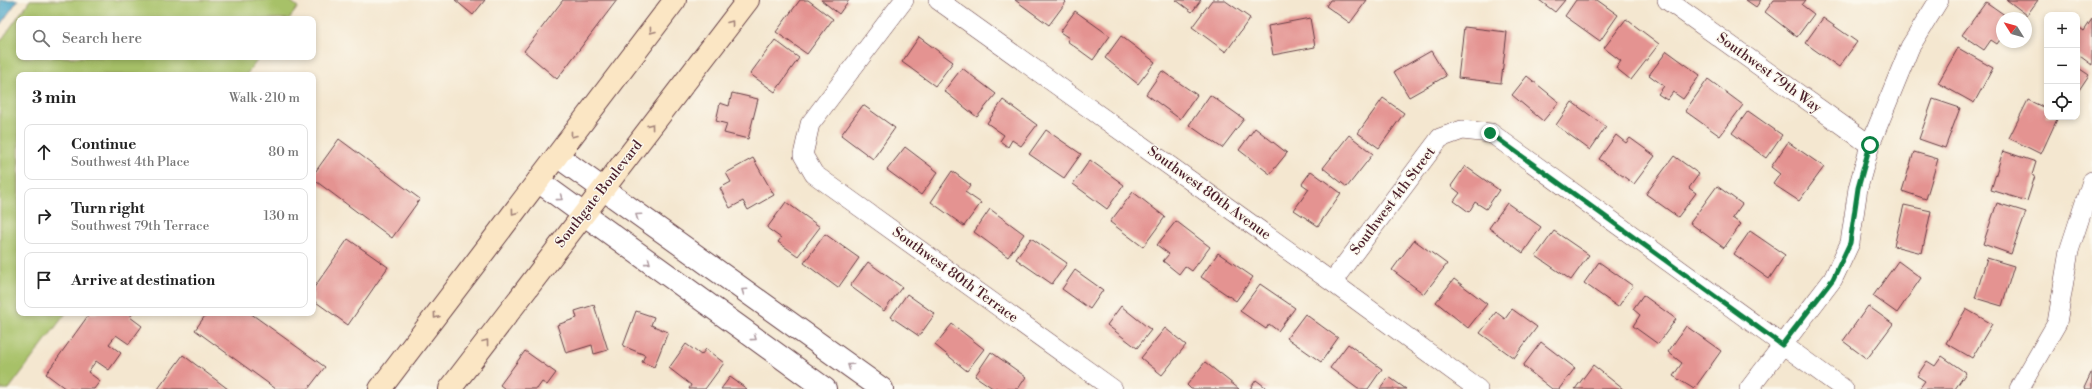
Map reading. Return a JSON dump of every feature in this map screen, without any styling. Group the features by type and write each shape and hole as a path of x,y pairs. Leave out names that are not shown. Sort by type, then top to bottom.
{"main road":[{"path":"380,389 675,0"},
{"name":"Southgate Boulevard","path":"450,389 748,0"}],"street":[{"name":"Southwest 80th Terrace","path":"904,0 810,124 803,155 814,174 1113,389"},
{"name":"Southwest 80th Avenue","path":"938,0 1332,282 1478,389"},
{"name":"Southwest 79th Way","path":"1667,0 1870,145"},
{"path":"1749,389 1833,279 1850,243 1858,188 1870,145 1910,47 1939,0"},
{"name":"Southwest 4th Street","path":"1332,282 1440,138 1462,130 1490,133 1782,345"},
{"path":"557,156 602,190 882,389"},
{"path":"538,181 825,389"},
{"path":"2019,389 2057,323 2069,251 2092,181"},
{"path":"1782,345 1844,389"}],"green space":[{"path":"30,0 289,0 298,7 291,16 19,16"},
{"path":"16,20 16,60 258,60 248,72 16,72 16,316 64,316 9,389 0,389 0,42"}],"water":[{"path":"0,0 18,0 0,25"}],"building":[{"path":"455,0 485,0 473,15"},
{"path":"563,0 617,0 557,79 524,51"},
{"path":"800,0 808,0 833,19 807,54 776,32"},
{"path":"821,0 849,0 839,14"},
{"path":"1015,0 1064,0 1066,2 1049,25"},
{"path":"1176,0 1201,0 1192,12"},
{"path":"1212,0 1224,0 1250,18 1226,52 1192,27"},
{"path":"1330,0 1367,0 1350,23 1326,6"},
{"path":"1539,0 1565,0 1555,12"},
{"path":"1576,0 1597,0 1618,15 1600,41 1565,16"},
{"path":"1746,0 1761,0 1756,7"},
{"path":"1774,0 1806,0 1802,5 1814,14 1797,37 1765,12"},
{"path":"2007,0 2038,0 2029,12 2023,12"},
{"path":"1986,2 2000,12 1996,12 1996,43 1991,40 1984,50 1962,35"},
{"path":"1075,11 1110,36 1093,60 1067,41 1069,38 1060,32"},
{"path":"1310,18 1315,47 1273,55 1268,26"},
{"path":"1823,18 1857,42 1839,67 1805,43"},
{"path":"1626,19 1659,44 1631,80 1616,68 1621,61 1604,48"},
{"path":"2092,19 2092,65 2080,56 2080,28 2084,31"},
{"path":"1464,27 1507,32 1501,83 1458,78"},
{"path":"1121,36 1155,62 1138,84 1105,58"},
{"path":"919,37 953,62 935,86 902,62"},
{"path":"775,40 799,58 775,92 750,74"},
{"path":"1958,48 1993,68 1974,103 1938,83"},
{"path":"1431,51 1446,76 1409,97 1394,72"},
{"path":"1667,51 1700,75 1683,99 1673,92 1667,100 1658,94 1664,86 1649,75"},
{"path":"962,68 996,94 977,117 944,91"},
{"path":"2080,69 2089,75 2080,88"},
{"path":"1162,71 1197,95 1180,119 1146,94"},
{"path":"1527,76 1559,102 1543,121 1512,95"},
{"path":"1708,79 1743,105 1720,136 1685,111"},
{"path":"732,93 758,99 748,139 724,133 727,124 716,121 720,103 729,106"},
{"path":"1210,95 1244,119 1222,148 1189,125"},
{"path":"1383,98 1404,113 1379,148 1358,133"},
{"path":"1933,99 1960,108 1945,148 1919,139"},
{"path":"1003,100 1037,125 1021,146 1012,140 1008,147 1000,141 1004,135 987,123"},
{"path":"2028,100 2044,108 2044,120 2057,120 2041,154 2009,138"},
{"path":"1572,102 1606,127 1590,150 1556,125"},
{"path":"863,105 895,128 873,159 841,135"},
{"path":"1748,111 1782,135 1766,158 1732,133"},
{"path":"1255,128 1287,153 1270,174 1239,150"},
{"path":"1046,130 1081,154 1064,178 1029,154"},
{"path":"1349,135 1373,154 1347,187 1323,168"},
{"path":"1616,135 1626,143 1630,138 1655,156 1634,184 1599,159"},
{"path":"339,139 420,199 392,238 316,181 316,171"},
{"path":"1788,142 1824,167 1799,201 1773,184 1780,174 1771,167"},
{"path":"905,147 938,172 921,195 887,170"},
{"path":"2003,151 2036,162 2032,175 2035,176 2027,201 1991,190"},
{"path":"1914,152 1938,159 1926,199 1902,191"},
{"path":"1674,156 1699,174 1689,188 1696,193 1678,217 1646,194"},
{"path":"753,158 774,195 748,210 743,201 730,208 720,188 731,182 726,173"},
{"path":"1090,160 1124,185 1107,209 1073,184"},
{"path":"1465,166 1499,190 1486,209 1475,202 1469,212 1454,201 1460,193 1451,186"},
{"path":"952,171 971,185 965,192 981,203 964,226 931,202"},
{"path":"1311,171 1341,193 1318,226 1294,210 1309,189 1302,184"},
{"path":"1717,186 1742,204 1732,218 1741,224 1724,248 1690,223"},
{"path":"1133,192 1165,217 1143,247 1110,222"},
{"path":"786,202 820,227 798,256 778,242 781,238 767,228"},
{"path":"1507,203 1541,227 1523,253 1489,228"},
{"path":"1997,203 2026,212 2011,254 1983,244"},
{"path":"1904,205 1931,211 1922,253 1894,246"},
{"path":"990,209 1024,234 1008,257 974,232"},
{"path":"1176,221 1210,247 1192,271 1185,266 1179,274 1163,261 1169,254 1157,245"},
{"path":"1554,231 1589,255 1571,280 1536,256"},
{"path":"1750,231 1785,255 1769,279 1734,254"},
{"path":"825,234 859,258 838,288 804,263"},
{"path":"1031,238 1067,263 1052,284 1016,259"},
{"path":"348,239 388,267 348,325 316,302 316,285"},
{"path":"1414,240 1447,264 1424,294 1392,270"},
{"path":"1218,253 1253,277 1236,301 1201,277"},
{"path":"1987,258 2014,266 2002,306 1975,298"},
{"path":"1898,261 1921,278 1897,313 1873,296"},
{"path":"868,262 902,287 884,311 850,286"},
{"path":"1599,262 1633,286 1618,307 1584,283"},
{"path":"1075,270 1103,290 1090,309 1062,289"},
{"path":"1454,279 1487,304 1468,328 1436,302"},
{"path":"1260,284 1295,308 1278,331 1269,324 1266,329 1240,311"},
{"path":"907,294 935,314 919,336 891,317"},
{"path":"1643,295 1676,319 1658,344 1633,326 1640,315 1633,309"},
{"path":"594,305 608,350 594,354 592,345 566,353 557,325 577,318 575,311"},
{"path":"1121,306 1151,330 1137,348 1107,325"},
{"path":"1868,306 1893,324 1867,359 1843,341"},
{"path":"1512,309 1537,327 1514,358 1480,333 1496,312 1505,319"},
{"path":"1966,309 1992,324 1972,358 1946,343"},
{"path":"636,311 654,317 651,325 668,332 654,367 642,362 645,355 623,346"},
{"path":"1305,314 1338,338 1321,362 1287,338"},
{"path":"88,316 131,316 130,317 142,326 129,344 116,335 109,344 121,353 109,370 96,361 88,372 100,381 94,389 66,389 46,374"},
{"path":"205,316 254,316 325,367 308,389 276,389 195,330"},
{"path":"952,324 984,349 967,371 935,345"},
{"path":"1686,326 1721,351 1694,389 1673,376 1682,363 1668,352"},
{"path":"1165,328 1186,345 1162,375 1141,358"},
{"path":"1541,342 1575,368 1559,389 1552,389 1523,366"},
{"path":"686,344 701,355 706,349 724,363 705,389 689,389 691,385 669,368"},
{"path":"1348,344 1382,369 1368,389 1358,389 1330,368"},
{"path":"525,351 556,373 547,385 542,382 537,389 505,389 500,385"},
{"path":"991,352 1026,377 1018,389 994,389 975,376"},
{"path":"183,355 228,389 158,389"},
{"path":"1942,356 1966,373 1955,389 1919,389 1925,381 1917,376 1927,361 1935,366"},
{"path":"1205,362 1239,389 1191,389 1187,385"},
{"path":"1593,365 1623,389 1575,389"},
{"path":"2092,371 2092,389 2085,389 2084,388"},
{"path":"730,377 747,389 721,389"},
{"path":"1389,377 1406,389 1380,389"},
{"path":"1256,380 1268,389 1250,389"}],"route":[{"path":"1490,133 1782,345 1833,279 1850,243 1858,188 1870,145"}]}
